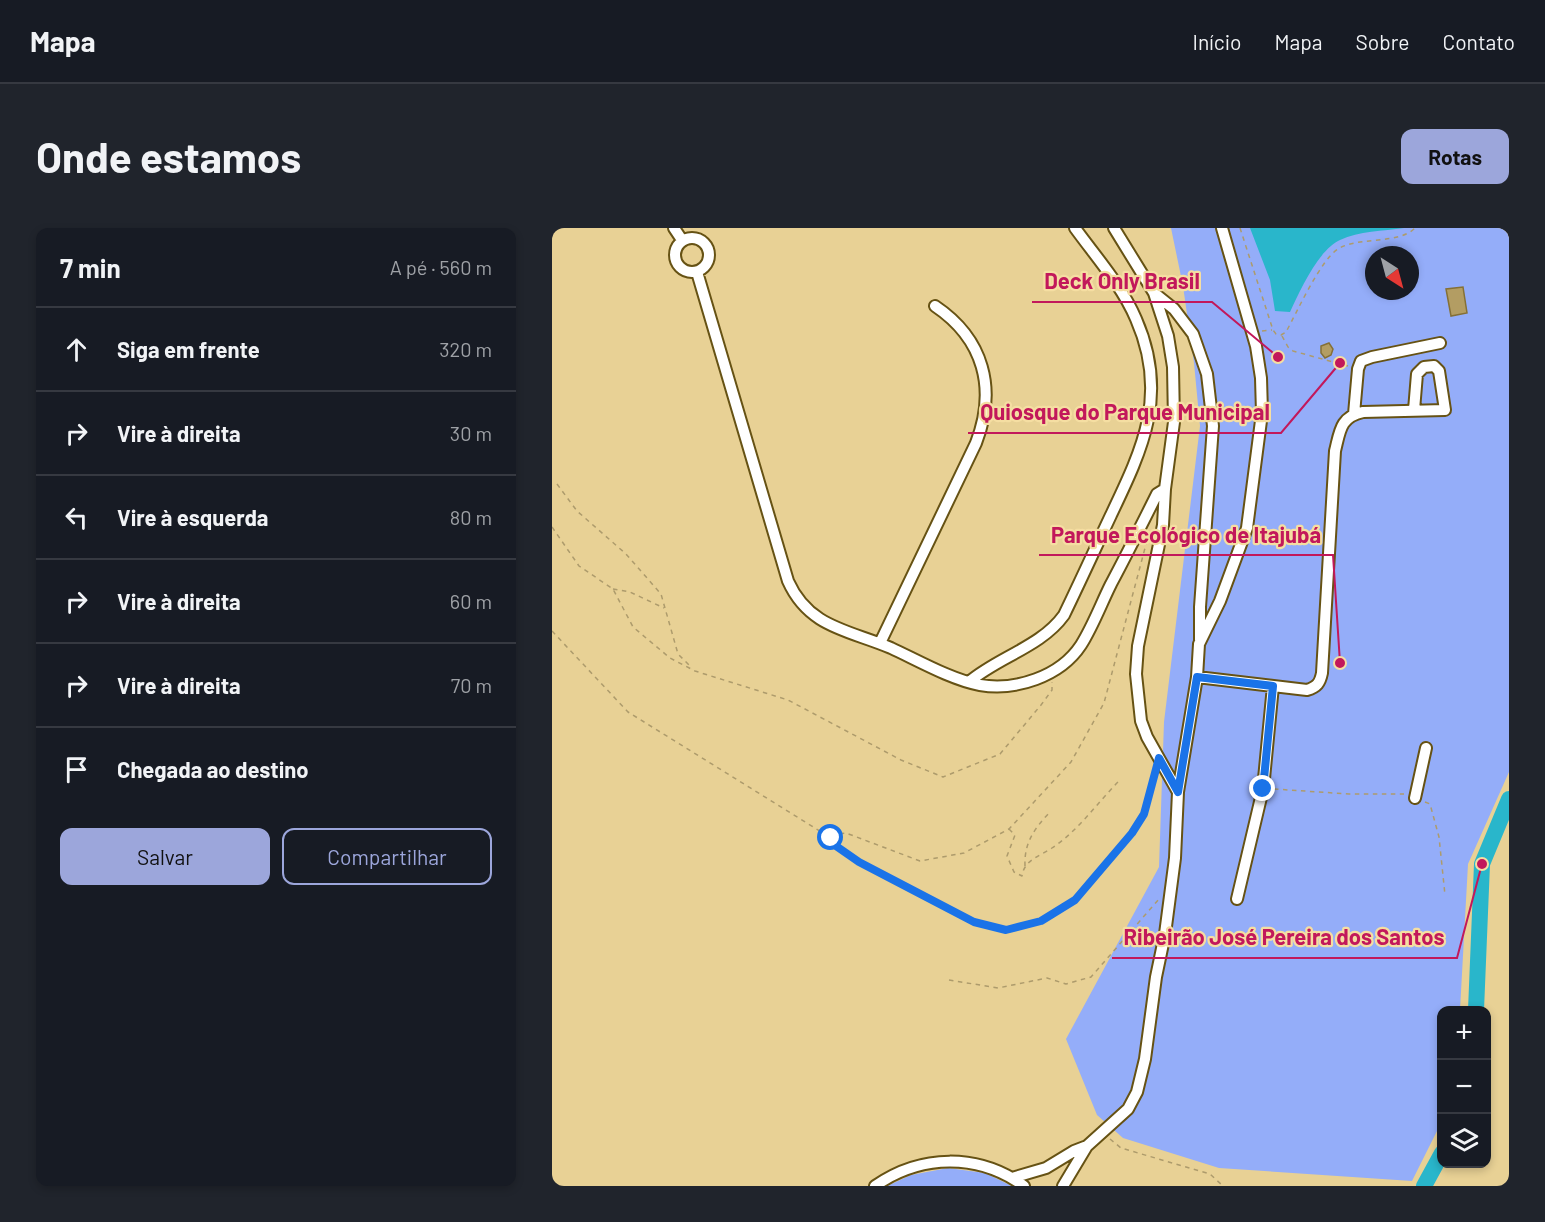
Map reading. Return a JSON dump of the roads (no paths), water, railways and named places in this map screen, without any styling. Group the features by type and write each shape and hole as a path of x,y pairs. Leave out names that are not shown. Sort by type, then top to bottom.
{"street":[{"path":"674,228 682,240"},
{"path":"969,682 983,670 1041,638 1064,615 1136,461 1146,434 1151,377 1142,333 1121,291 1075,228"},
{"path":"1114,228 1154,293 1168,336 1173,367 1174,422 1165,489 1163,525 1138,646 1136,674 1141,721 1178,792"},
{"path":"1199,644 1220,601 1247,528 1262,413 1261,378 1256,346 1222,228"},
{"path":"697,238 708,248 708,262 705,267 697,272 682,270 676,262 676,248 682,240 697,238"},
{"path":"697,272 792,590 803,606 826,624 880,643 969,682 988,686 1008,686 1030,681 1051,672 1080,646 1157,494 1165,489"},
{"path":"1064,1186 1087,1146 1132,1103 1141,1079 1156,977 1165,934 1175,858 1178,792 1197,677 1213,426 1207,374 1193,334 1174,309 1154,293"},
{"path":"880,643 976,443 985,410 984,374 974,345 962,328 935,306"},
{"path":"1354,414 1358,369 1361,361 1440,343"},
{"path":"1197,677 1307,690 1316,687 1320,681 1335,451 1341,425 1354,414 1445,410 1439,371 1434,366 1424,367 1417,374 1414,410"},
{"path":"1237,899 1263,789 1273,686"},
{"path":"1415,798 1426,748"},
{"path":"1012,1178 1046,1168 1087,1146"},
{"path":"875,1186 909,1168 921,1164 948,1161 975,1163 1012,1178 1024,1186"}],"waterway":[{"path":"1476,1006 1482,864 1509,799"},
{"path":"1424,1186 1437,1162"}],"place":[{"name":"Deck Only Brasil","path":"1278,357"},
{"name":"Quiosque do Parque Municipal","path":"1340,363"},
{"name":"Parque Ecológico de Itajubá","path":"1340,663"},
{"name":"Ribeirão José Pereira dos Santos","path":"1482,864"}]}
